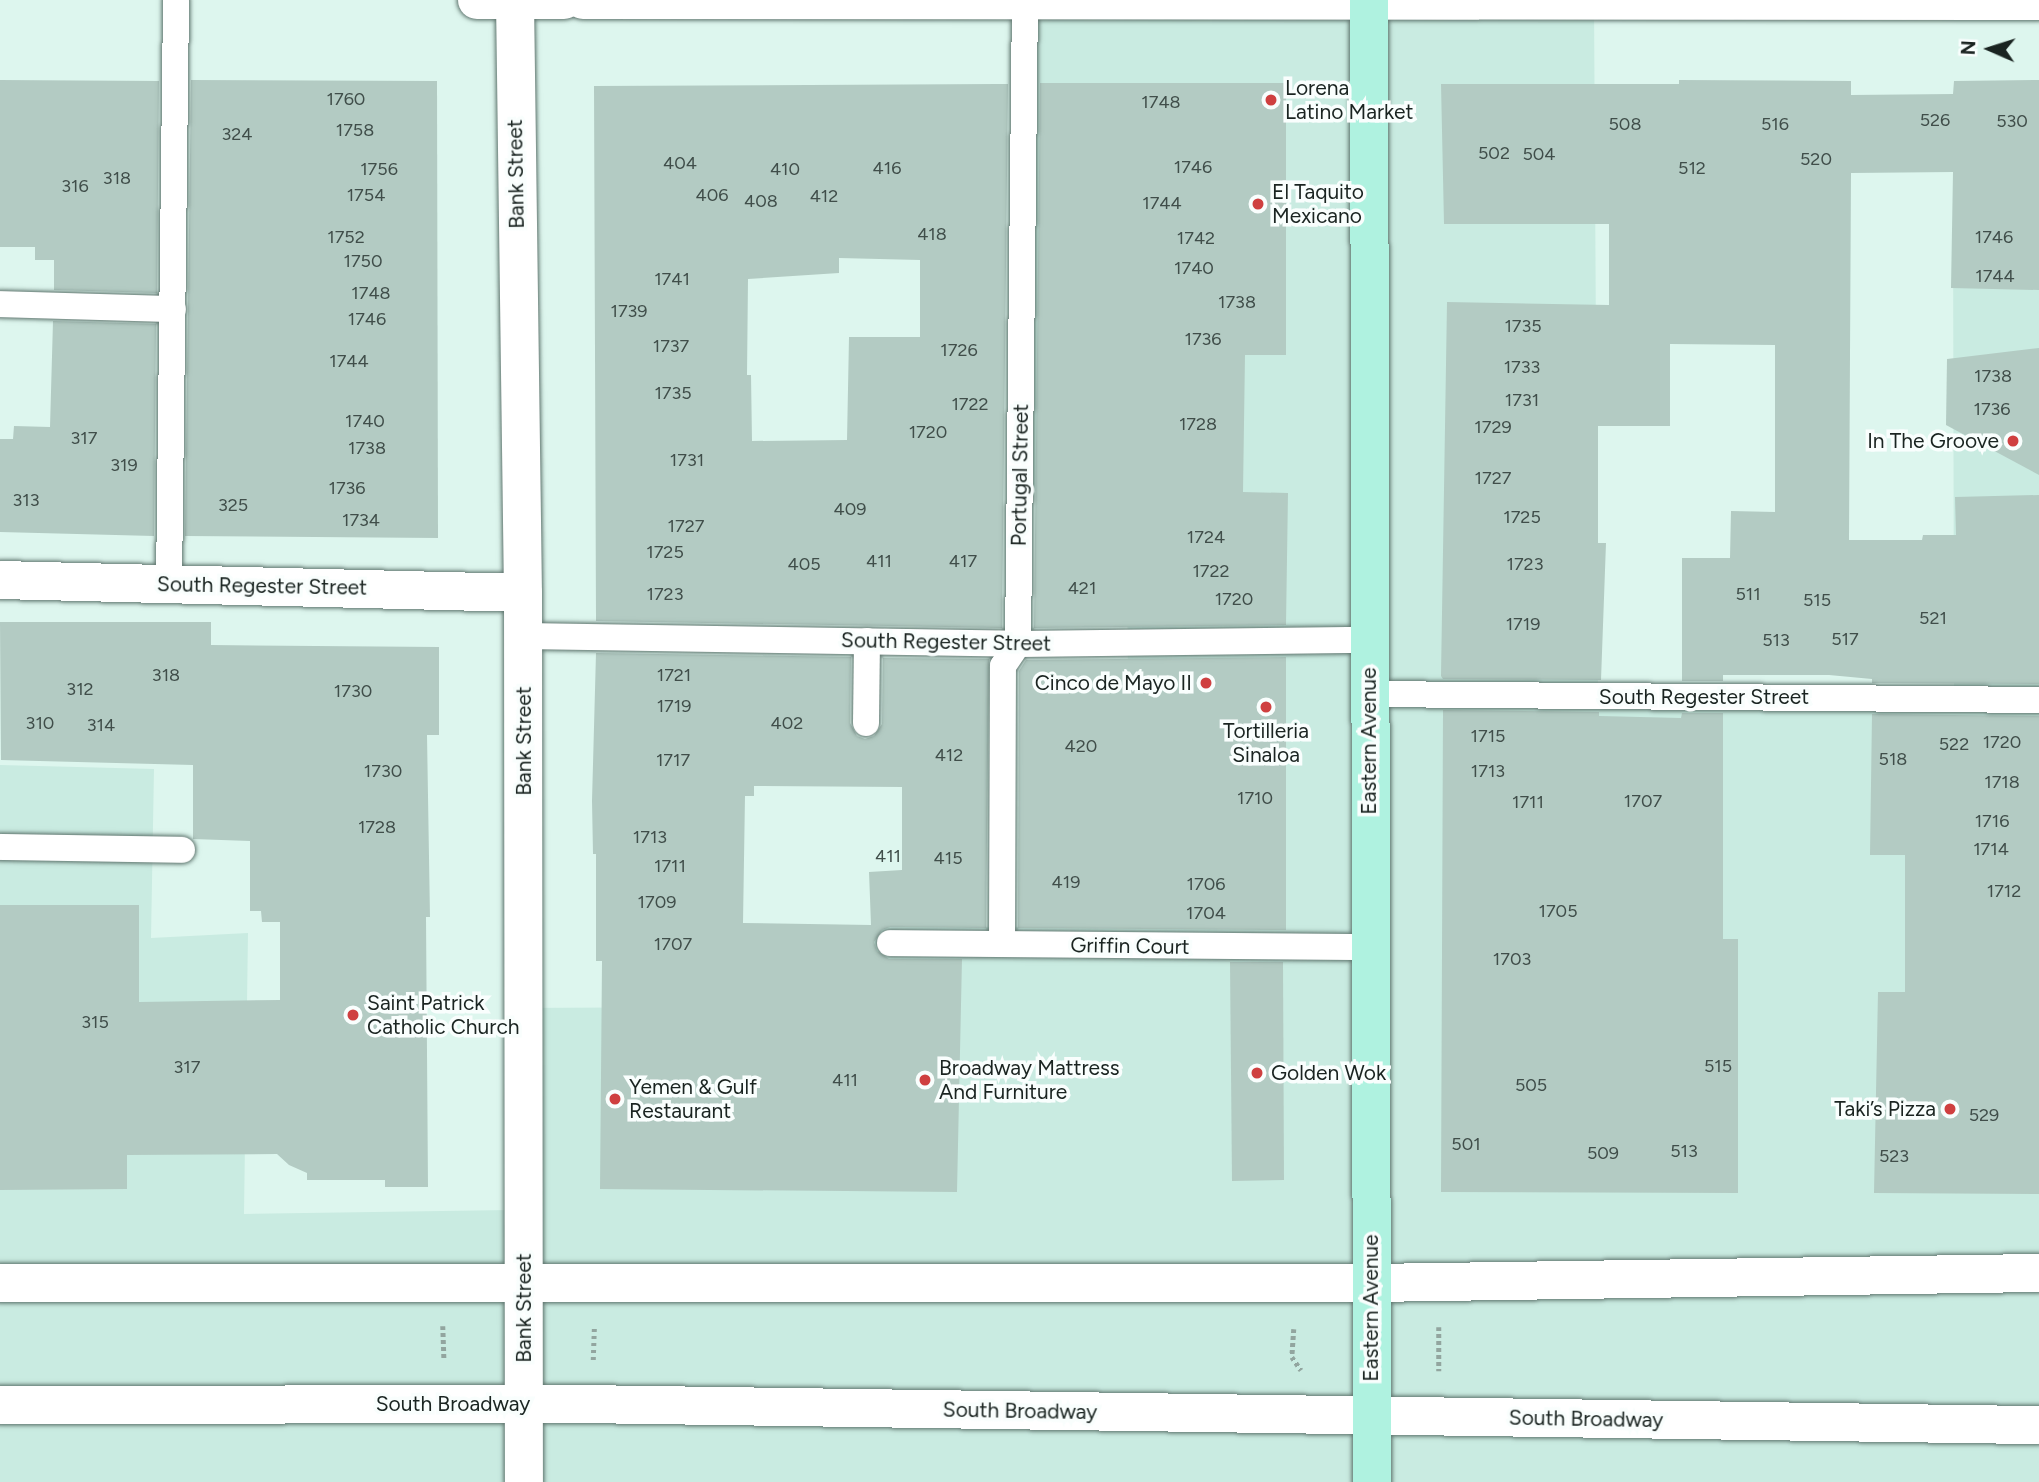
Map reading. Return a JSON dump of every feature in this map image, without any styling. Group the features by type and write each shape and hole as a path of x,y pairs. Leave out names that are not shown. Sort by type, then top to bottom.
{"main road":[{"path":"478,0 564,0"},
{"name":"Bank Street","path":"515,0 524,636 524,1482"},
{"path":"583,0 2039,1"},
{"name":"Eastern Avenue","path":"1368,1 1372,1482"},
{"name":"South Regester Street","path":"0,580 523,593"},
{"path":"0,1283 1371,1283 2039,1273"},
{"name":"South Broadway","path":"0,1405 524,1404 2039,1425"}],"lane":[{"path":"169,584 176,0"},
{"name":"Portugal Street","path":"1002,943 1003,666 1018,644 1025,1"},
{"path":"0,304 173,309"},
{"name":"South Regester Street","path":"524,636 1018,644 1368,640"},
{"path":"866,723 867,641"},
{"name":"South Regester Street","path":"1369,694 2039,700"},
{"path":"0,846 182,850"},
{"name":"Griffin Court","path":"890,943 1370,947"}],"path":[{"path":"1439,1315 1439,1376"},
{"path":"444,1320 442,1353 448,1370"},
{"path":"591,1364 595,1344 592,1324"},
{"path":"1296,1325 1292,1332 1292,1357 1301,1371"}],"shaded area":[{"path":"1594,0 1598,695 1954,695 1953,202 2039,202 2039,1482 0,1482 0,765 154,769 151,938 248,933 244,1214 512,1210 512,1008 732,1007 857,927 1131,927 1126,492 1023,491 1025,8"}],"building":[{"path":"0,80 159,81 157,293 54,290 54,260 35,260 35,247 0,247"},
{"path":"191,80 437,81 438,538 185,536"},
{"path":"1679,80 1851,81 1851,95 1953,94 1954,81 2039,80 2039,290 1951,288 1953,172 1851,173 1849,540 1922,540 1923,535 1956,535 1955,497 2039,495 2039,684 1872,683 1872,679 1829,675 1723,675 1723,681 1682,681 1682,558 1730,558 1731,511 1775,512 1775,345 1670,344 1670,426 1598,426 1598,543 1606,543 1601,680 1443,679 1441,676 1447,302 1609,305 1609,224 1444,224 1441,84 1679,84"},
{"path":"1040,83 1286,83 1286,355 1245,355 1243,492 1288,493 1286,625 1034,628"},
{"path":"1008,84 1002,628 596,621 594,86","holes":["839,258 920,260 920,337 849,337 847,440 752,441 751,375 747,375 748,279 839,273"]},
{"path":"53,321 156,324 154,536 0,532 0,439 13,439 14,426 50,427"},
{"path":"2039,348 2039,475 1946,425 1947,359"},
{"path":"0,622 211,622 211,645 439,647 439,735 427,735 430,917 426,917 428,1187 385,1187 385,1180 307,1180 307,1173 289,1165 277,1154 127,1155 127,1189 0,1190 0,905 139,905 139,1002 280,1000 280,922 262,922 261,911 250,911 250,841 193,839 193,765 1,760"},
{"path":"596,653 851,657 850,723 857,736 865,739 874,736 882,724 883,658 989,659 986,928 890,927 882,930 874,942 877,951 889,959 962,959 957,1192 600,1189 602,961 596,961 596,854 593,854","holes":["754,786 902,787 902,870 869,872 871,925 743,923 745,796 754,796"]},
{"path":"1286,657 1286,930 1018,928 1019,671 1026,660"},
{"path":"1443,710 1599,712 1599,716 1681,718 1682,713 1723,713 1723,939 1738,939 1738,1193 1441,1192"},
{"path":"1872,714 2039,716 2039,1194 1874,1193 1878,992 1905,992 1905,855 1870,855"},
{"name":"Golden Wok","path":"1230,962 1283,962 1284,1180 1232,1181"}],"place":[{"name":"Lorena Latino Market","path":"1271,100"},
{"name":"El Taquito Mexicano","path":"1258,204"},
{"name":"In The Groove","path":"2013,441"},
{"name":"Cinco de Mayo II","path":"1206,683"},
{"name":"Tortilleria Sinaloa","path":"1266,707"},
{"name":"Saint Patrick Catholic Church","path":"353,1015"},
{"name":"Golden Wok","path":"1257,1073"},
{"name":"Broadway Mattress And Furniture","path":"925,1080"},
{"name":"Yemen & Gulf Restaurant","path":"615,1099"},
{"name":"Taki’s Pizza","path":"1950,1109"}]}
